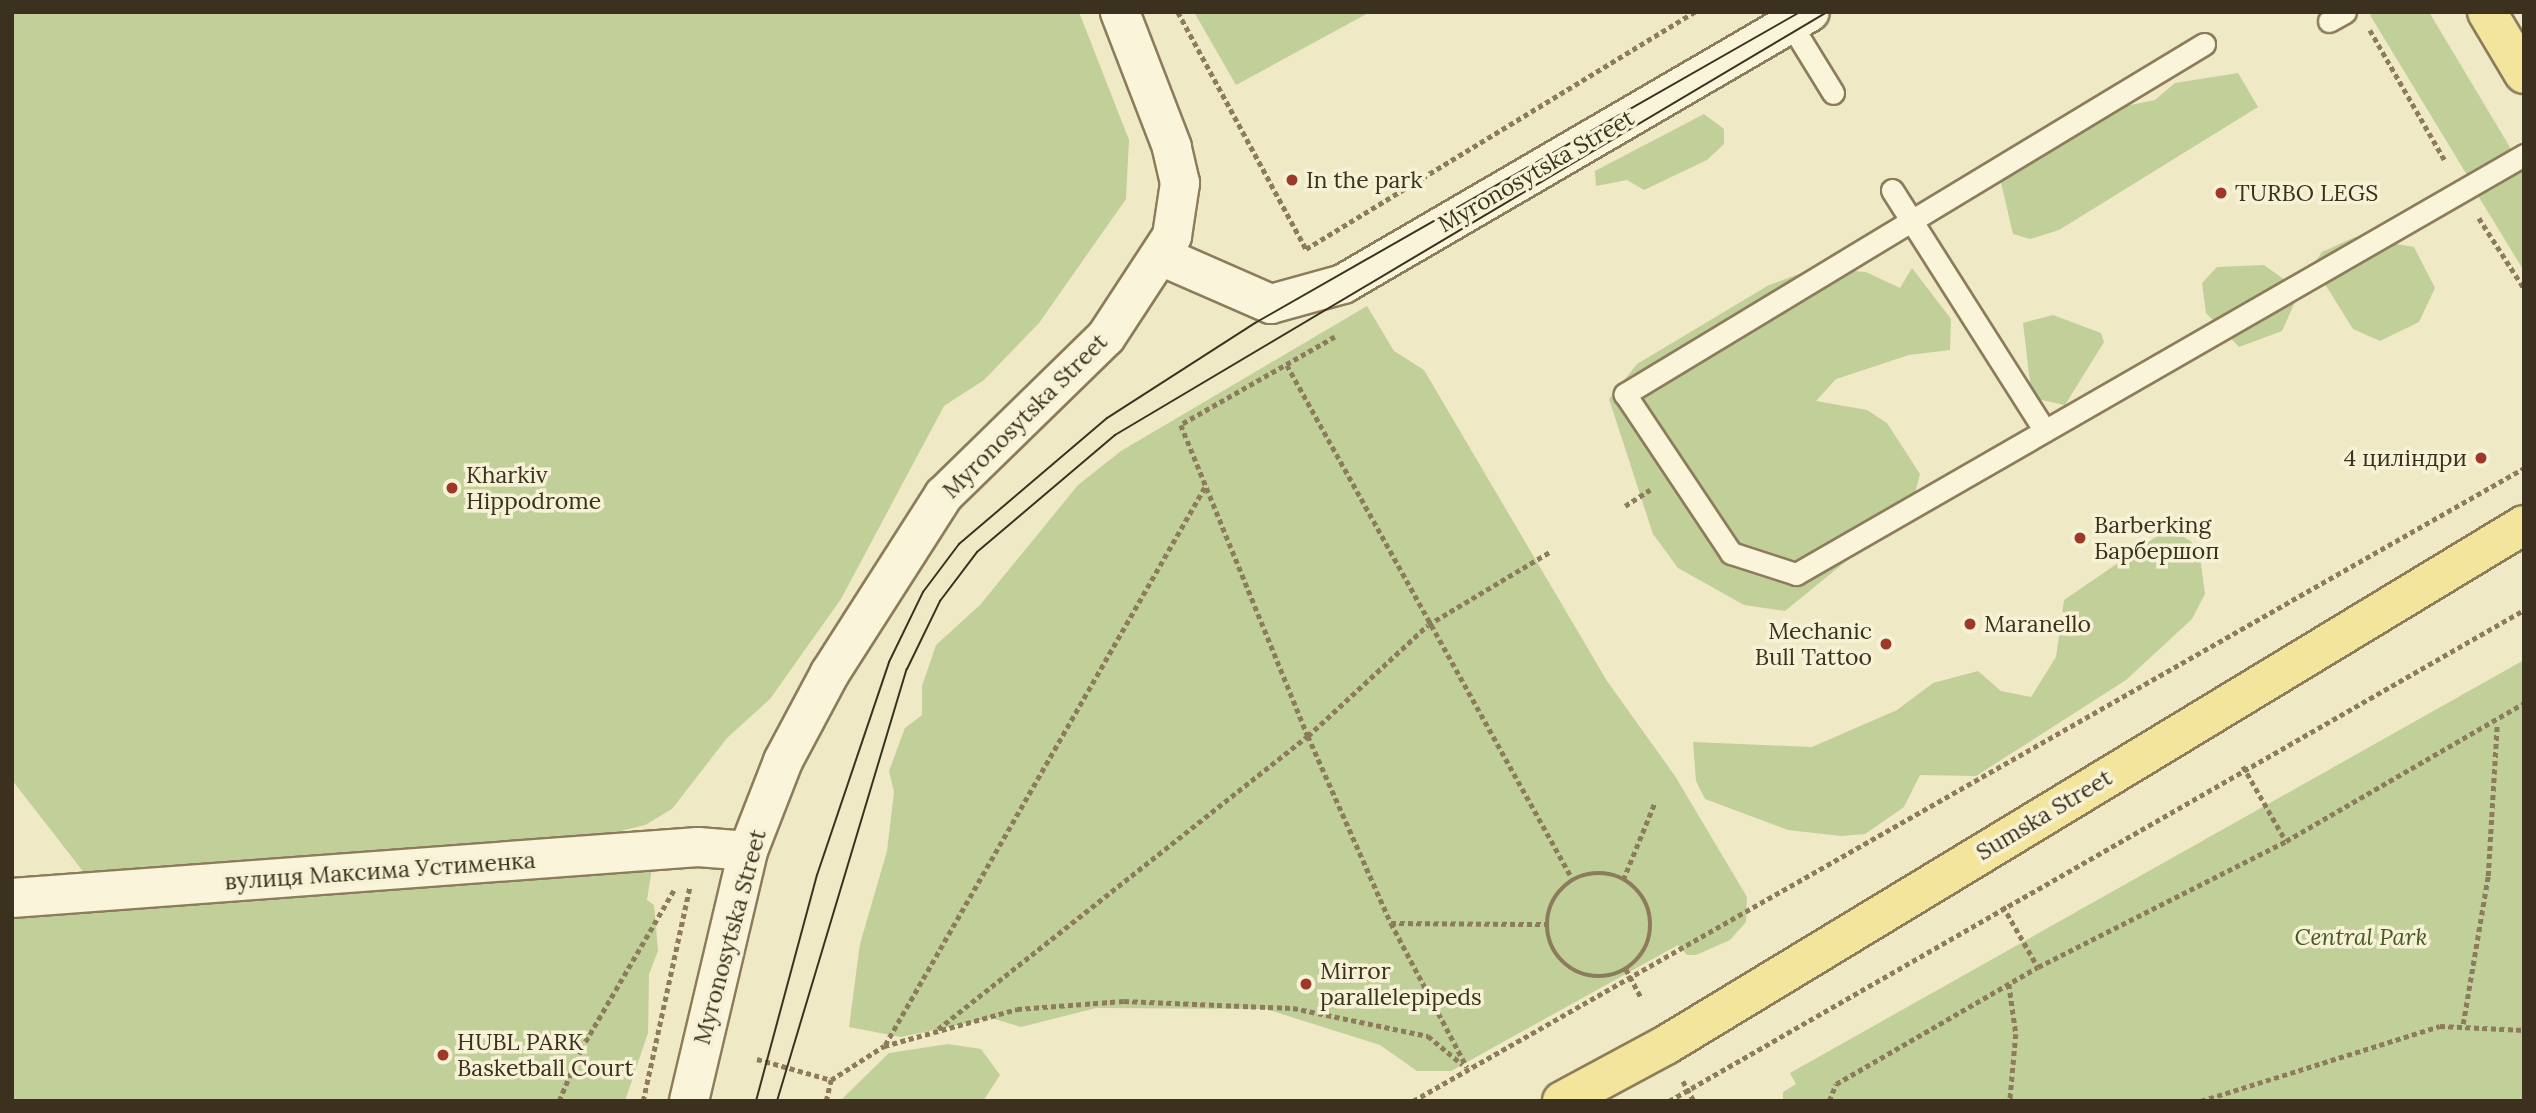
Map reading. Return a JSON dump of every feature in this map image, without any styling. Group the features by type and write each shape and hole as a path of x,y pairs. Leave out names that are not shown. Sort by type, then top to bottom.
{"main road":[{"path":"2487,12 2524,74"},
{"name":"Sumska Street","path":"1562,1101 1677,1038 2524,525"}],"street":[{"path":"1120,12 1172,147 1180,183 1179,213 1161,256"},
{"name":"Myronosytska Street","path":"689,1101 748,851 811,708 930,513 967,468 1037,409 1106,337 1161,256 1270,304 1343,284 1800,18"},
{"name":"вулиця Максима Устименка","path":"12,898 698,847 748,851"}],"lane":[{"path":"1800,18 1833,93"},
{"path":"2204,44 1625,394 1731,553 1796,574 2524,155"},
{"path":"1892,190 2045,431"}],"path":[{"path":"1178,12 1306,249 1695,12"},
{"path":"2366,24 2462,191 2524,288"},
{"path":"1335,337 1181,425 1308,736 1391,923 1467,1067"},
{"path":"1287,365 1428,625 1573,880"},
{"path":"1413,1101 1467,1067 1632,980 2524,468"},
{"path":"884,1046 1206,485"},
{"path":"938,1029 1308,736 1428,625 1551,551"},
{"path":"1669,1101 2243,766 2524,610"},
{"path":"1829,1101 1836,1084 2038,967 2286,841 2497,723 2524,704"},
{"path":"2463,1024 2487,876 2497,723"},
{"path":"2243,766 2286,841"},
{"path":"1623,880 1655,803"},
{"path":"559,1101 581,1049 698,847"},
{"path":"643,1101 698,847"},
{"path":"1589,874 1623,880 1650,917 1646,947 1626,969 1597,977 1569,968 1556,956 1547,924 1550,906 1573,880 1589,874"},
{"path":"2003,906 2038,967"},
{"path":"1391,923 1547,924"},
{"path":"1626,969 1641,997"},
{"path":"2009,984 2016,1034 2010,1101"},
{"path":"826,1101 831,1080 884,1046 1017,1009 1124,1001 1293,1008 1428,1036 1467,1067"},
{"path":"2201,1101 2414,1032 2463,1024 2524,1030"},
{"path":"757,1059 831,1080"}],"green space":[{"name":"Kharkiv Hippodrome","path":"12,12 1079,12 1129,140 1126,199 1039,323 984,380 944,406 841,599 770,699 727,738 672,809 645,825 604,835 299,858 92,883 12,780"},
{"path":"1194,12 1370,12 1236,85"},
{"path":"2375,12 2429,12 2511,149 2467,175 2370,15"},
{"path":"2238,73 2258,107 2059,230 2030,239 2013,234 1999,174 2106,110 2155,100 2175,83"},
{"path":"1704,114 1724,129 1724,144 1707,160 1644,190 1627,180 1596,186 1595,171"},
{"path":"2521,168 2524,173 2524,271 2477,194"},
{"path":"2355,237 2414,247 2435,288 2419,322 2380,341 2353,329 2313,265 2322,252"},
{"path":"2264,265 2300,291 2282,331 2239,347 2206,313 2202,283 2217,267"},
{"path":"1815,268 1866,272 1900,288 1912,268 1951,319 1950,350 1909,355 1836,379 1816,401 1867,410 1887,423 1920,474 1908,520 1861,549 1785,611 1744,605 1678,568 1653,534 1609,399 1637,364 1769,285"},
{"path":"1367,306 1394,351 1424,370 1607,681 1675,776 1747,897 1746,922 1730,940 1696,955 1687,955 1678,945 1451,1071 1417,1071 1380,1045 1266,1009 1096,1008 1021,1027 991,1018 901,1037 849,1027 860,944 887,851 894,792 889,771 905,728 922,715 922,686 936,645 980,605 1078,485 1121,451"},
{"path":"2053,315 2101,333 2104,342 2065,405 2037,399 2030,383 2023,323"},
{"path":"2169,528 2192,542 2201,564 2205,594 2192,619 2126,680 1976,776 1920,775 1904,807 1865,834 1841,836 1788,830 1705,799 1696,781 1693,742 1812,747 1897,710 1933,683 1978,671 2001,691 2031,697 2056,657 2064,600"},
{"name":"Central Park","path":"2524,660 2524,1101 1783,1101 1783,1092 1796,1084 1790,1073"},
{"path":"654,855 647,900 654,905 658,951 649,974 648,1033 625,1101 12,1101 12,913"},
{"path":"948,1044 981,1049 1000,1075 983,1101 840,1101 889,1053"}],"tram line":[{"path":"756,1101 817,875 889,662 923,592 959,544 1107,418 1255,323 1800,12"},
{"path":"777,1101 907,669 940,601 977,552 1115,435 1827,12"}],"place":[{"name":"In the park","path":"1292,180"},
{"name":"TURBO LEGS","path":"2221,193"},
{"name":"4 циліндри","path":"2481,458"},
{"name":"Kharkiv Hippodrome","path":"452,488"},
{"name":"Barberking Барбершоп","path":"2080,538"},
{"name":"Maranello","path":"1970,624"},
{"name":"Mechanic Bull Tattoo","path":"1886,644"},
{"name":"Mirror parallelepipeds","path":"1306,984"},
{"name":"HUBL PARK Basketball Court","path":"443,1055"}]}
